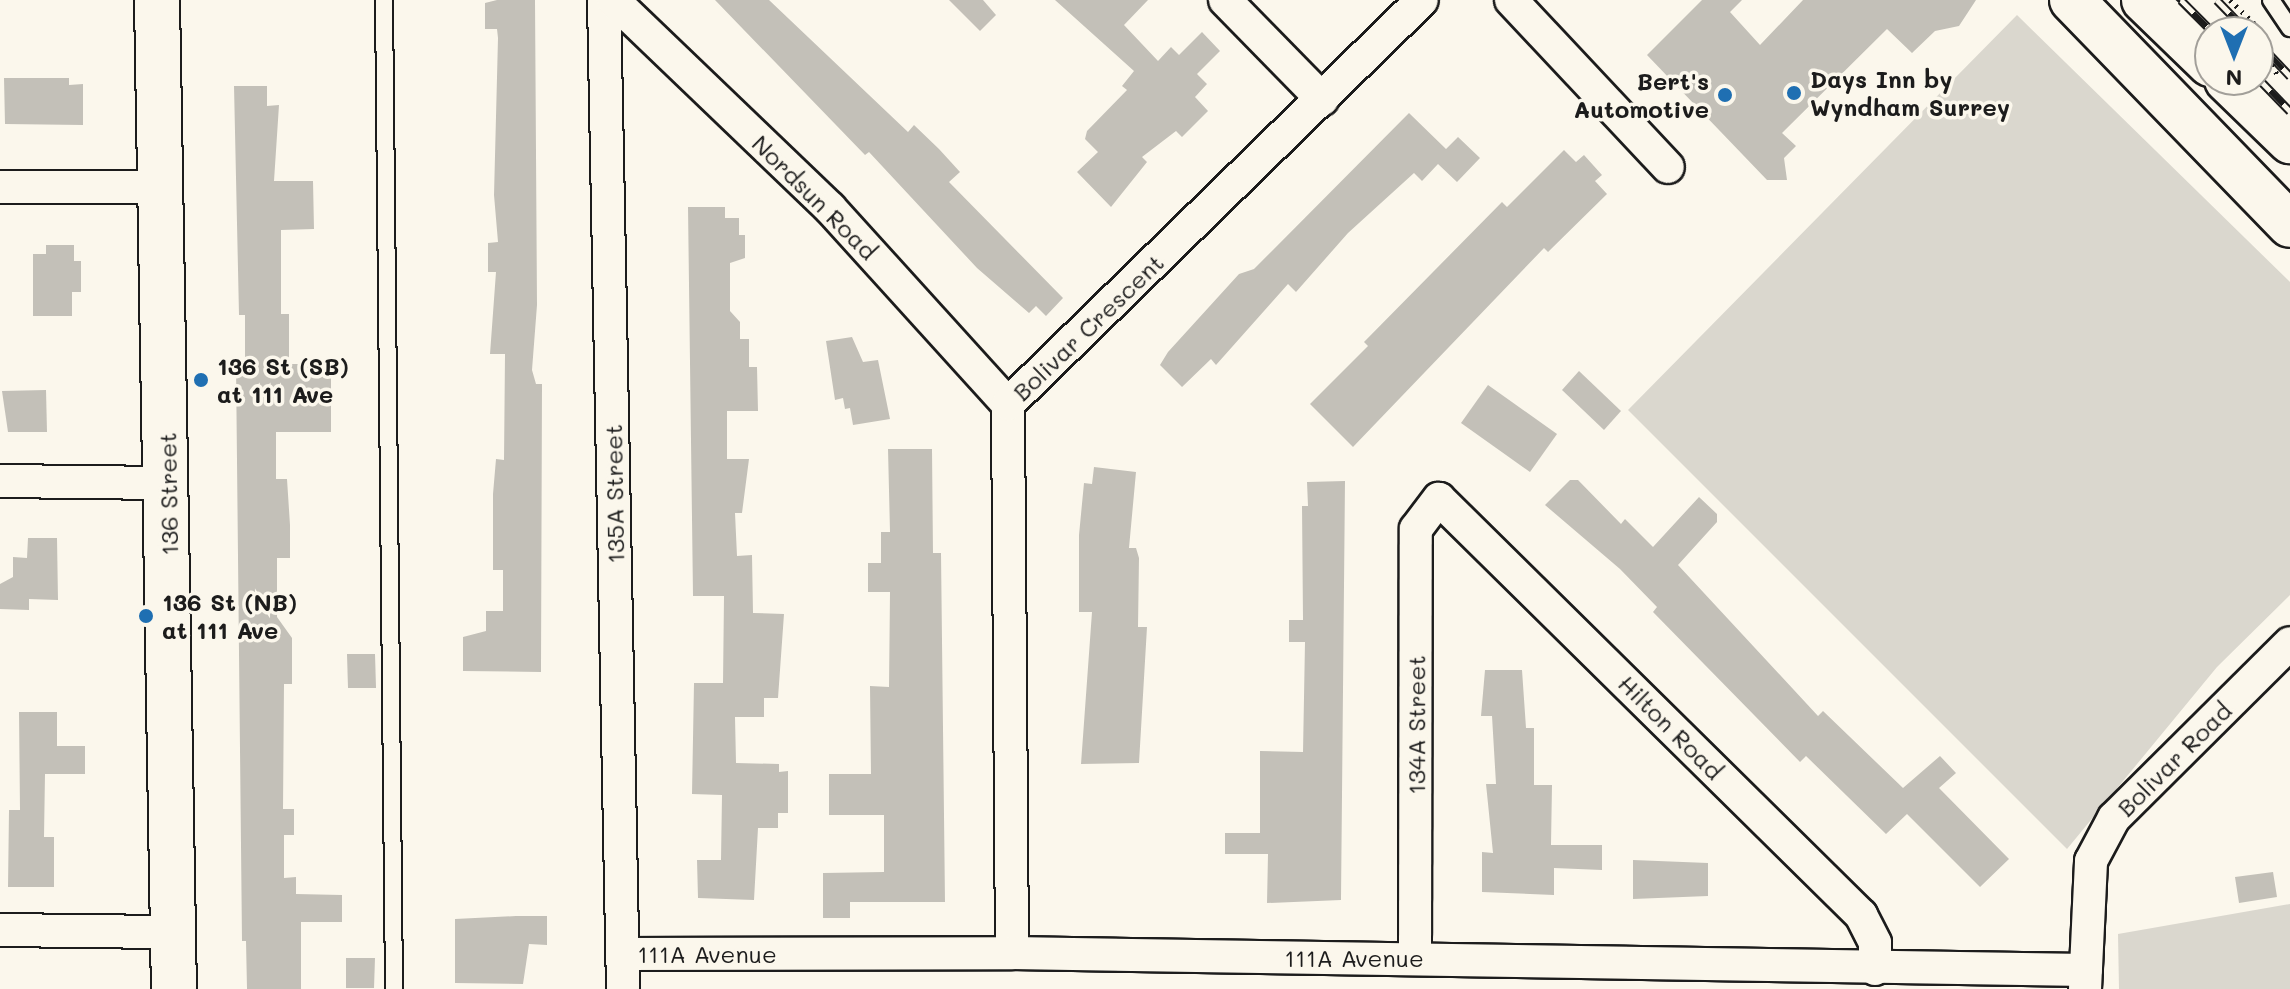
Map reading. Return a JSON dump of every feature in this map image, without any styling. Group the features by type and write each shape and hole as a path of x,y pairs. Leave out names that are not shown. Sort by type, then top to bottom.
{"street":[{"name":"136 Street","path":"157,0 169,483 174,989"},
{"name":"135A Street","path":"604,0 623,989"},
{"name":"Nordsun Road","path":"613,0 830,208 1008,404"},
{"path":"1225,0 1322,99"},
{"name":"Bolivar Crescent","path":"1012,953 1008,404 1422,0"},
{"path":"1511,0 1668,167"},
{"path":"2072,0 2290,225"},
{"path":"2144,0 2194,48"},
{"path":"2246,96 2285,129"},
{"path":"0,187 162,187"},
{"path":"0,481 169,483"},
{"name":"134A Street","path":"1415,958 1416,529 1439,499"},
{"name":"Hilton Road","path":"1439,499 1861,915 1875,943 1875,969"},
{"name":"Bolivar Road","path":"2086,980 2091,861 2114,818 2290,643"},
{"path":"0,930 174,932"},
{"name":"111A Avenue","path":"623,954 1012,953 1415,958 1875,969 2086,980"}],"lane":[{"path":"384,0 394,989"},
{"path":"2271,0 2290,28"}],"path":[{"path":"2230,0 2258,27 2281,82"}],"shaded area":[{"path":"2017,15 2290,282 2290,595 2217,667 2067,849 1628,410"},
{"path":"2290,904 2290,989 2119,989 2118,934"}],"building":[{"path":"535,0 537,305 532,370 536,384 542,384 541,672 463,671 463,637 486,631 486,611 503,611 503,570 493,570 493,494 496,459 504,460 505,354 490,354 496,272 488,272 488,243 498,242 494,195 498,38 497,29 485,29 485,3"},
{"path":"715,0 769,0 908,132 914,125 939,149 960,172 949,182 1063,298 1046,316 1036,306 1029,313 977,268 869,152 865,155"},
{"path":"949,0 983,0 996,15 980,31"},
{"path":"1055,0 1148,0 1124,25 1158,61 1171,47 1179,55 1202,32 1220,51 1197,74 1207,84 1195,97 1208,111 1182,137 1176,131 1142,157 1147,162 1111,207 1077,172 1098,152 1085,139 1087,131 1127,90 1122,86 1134,71"},
{"path":"1702,0 1742,0 1730,12 1760,45 1803,0 1976,0 1959,26 1935,31 1912,53 1887,29 1782,133 1796,146 1784,158 1787,180 1767,180 1647,55"},
{"path":"4,78 69,78 69,85 83,84 83,125 5,124"},
{"path":"234,86 267,86 267,106 279,105 274,181 313,181 314,229 281,230 281,314 289,314 289,364 331,364 331,432 276,432 276,479 287,479 290,525 290,558 277,558 277,617 292,638 292,684 284,684 283,809 294,809 294,835 284,835 284,878 296,877 296,894 342,895 342,922 301,922 301,989 247,989 246,941 242,941 236,365 245,365 245,315 239,315"},
{"path":"1409,113 1446,149 1458,137 1480,158 1457,182 1438,164 1422,181 1414,173 1348,233 1296,292 1288,284 1216,365 1211,359 1182,387 1160,365 1168,352 1239,274 1254,269"},
{"path":"1564,150 1576,162 1584,155 1602,175 1595,181 1607,194 1548,252 1544,248 1353,447 1310,404 1368,346 1364,342 1502,202 1507,207"},
{"path":"688,207 725,207 725,218 739,218 739,235 745,235 745,258 730,263 730,311 740,322 740,339 749,339 749,367 757,367 758,411 727,411 727,459 749,459 742,513 735,513 737,556 752,555 753,613 784,614 778,698 764,698 764,717 735,717 736,763 779,764 779,772 788,771 788,813 778,813 778,828 758,828 754,900 698,898 697,860 721,860 722,795 692,794 694,683 723,683 724,596 693,596"},
{"path":"46,245 74,245 74,261 81,261 81,292 72,292 72,316 33,316 33,254 46,254"},
{"path":"852,337 863,362 878,360 890,419 853,425 850,408 845,409 843,398 835,400 826,341"},
{"path":"1579,371 1621,411 1604,430 1562,390"},
{"path":"1488,385 1557,434 1530,472 1461,423"},
{"path":"46,390 47,432 8,432 2,391"},
{"path":"888,449 932,449 933,553 941,553 945,902 850,902 850,918 823,918 823,873 884,872 884,815 829,815 829,774 871,774 870,686 889,687 890,592 868,592 868,563 881,563 881,532 890,532"},
{"path":"1094,467 1136,472 1129,548 1136,548 1139,558 1138,627 1147,627 1139,763 1081,764 1092,612 1079,612 1079,535 1084,483 1092,484"},
{"path":"1570,480 1578,480 1621,524 1625,519 1653,547 1699,497 1717,514 1717,522 1678,565 1818,716 1823,711 1903,788 1940,756 1956,773 1939,788 2009,859 1980,887 1907,814 1886,834 1806,756 1800,762 1653,612 1657,607 1620,569 1545,505"},
{"path":"1345,481 1341,900 1267,903 1268,854 1225,854 1225,833 1260,833 1260,751 1303,752 1305,642 1289,642 1289,620 1303,620 1302,506 1308,506 1307,482"},
{"path":"28,538 57,538 58,600 29,599 29,610 0,609 0,584 13,577 13,557 27,558"},
{"path":"347,654 375,654 376,688 348,688"},
{"path":"1485,670 1522,670 1526,728 1534,728 1534,785 1552,785 1551,845 1602,845 1602,870 1554,868 1554,895 1482,892 1482,852 1493,853 1486,784 1496,784 1492,716 1481,716"},
{"path":"19,712 57,712 57,746 85,746 85,774 45,774 44,837 54,837 54,887 8,887 9,810 20,810"},
{"path":"1633,860 1708,863 1708,896 1633,899"},
{"path":"2273,872 2277,897 2239,903 2235,877"},
{"path":"547,916 547,945 529,944 523,984 455,983 455,919"},
{"path":"346,958 375,958 374,988 346,988"}],"railway":[{"path":"2181,0 2197,16"},
{"path":"2217,0 2232,16"},
{"path":"2274,59 2290,76"},
{"path":"2274,94 2290,111"}],"place":[{"name":"Days Inn by Wyndham Surrey","path":"1794,93"},
{"name":"Bert's Automotive","path":"1725,95"},
{"name":"136 St (SB) at 111 Ave","path":"201,380"},
{"name":"136 St (NB) at 111 Ave","path":"146,616"}]}
